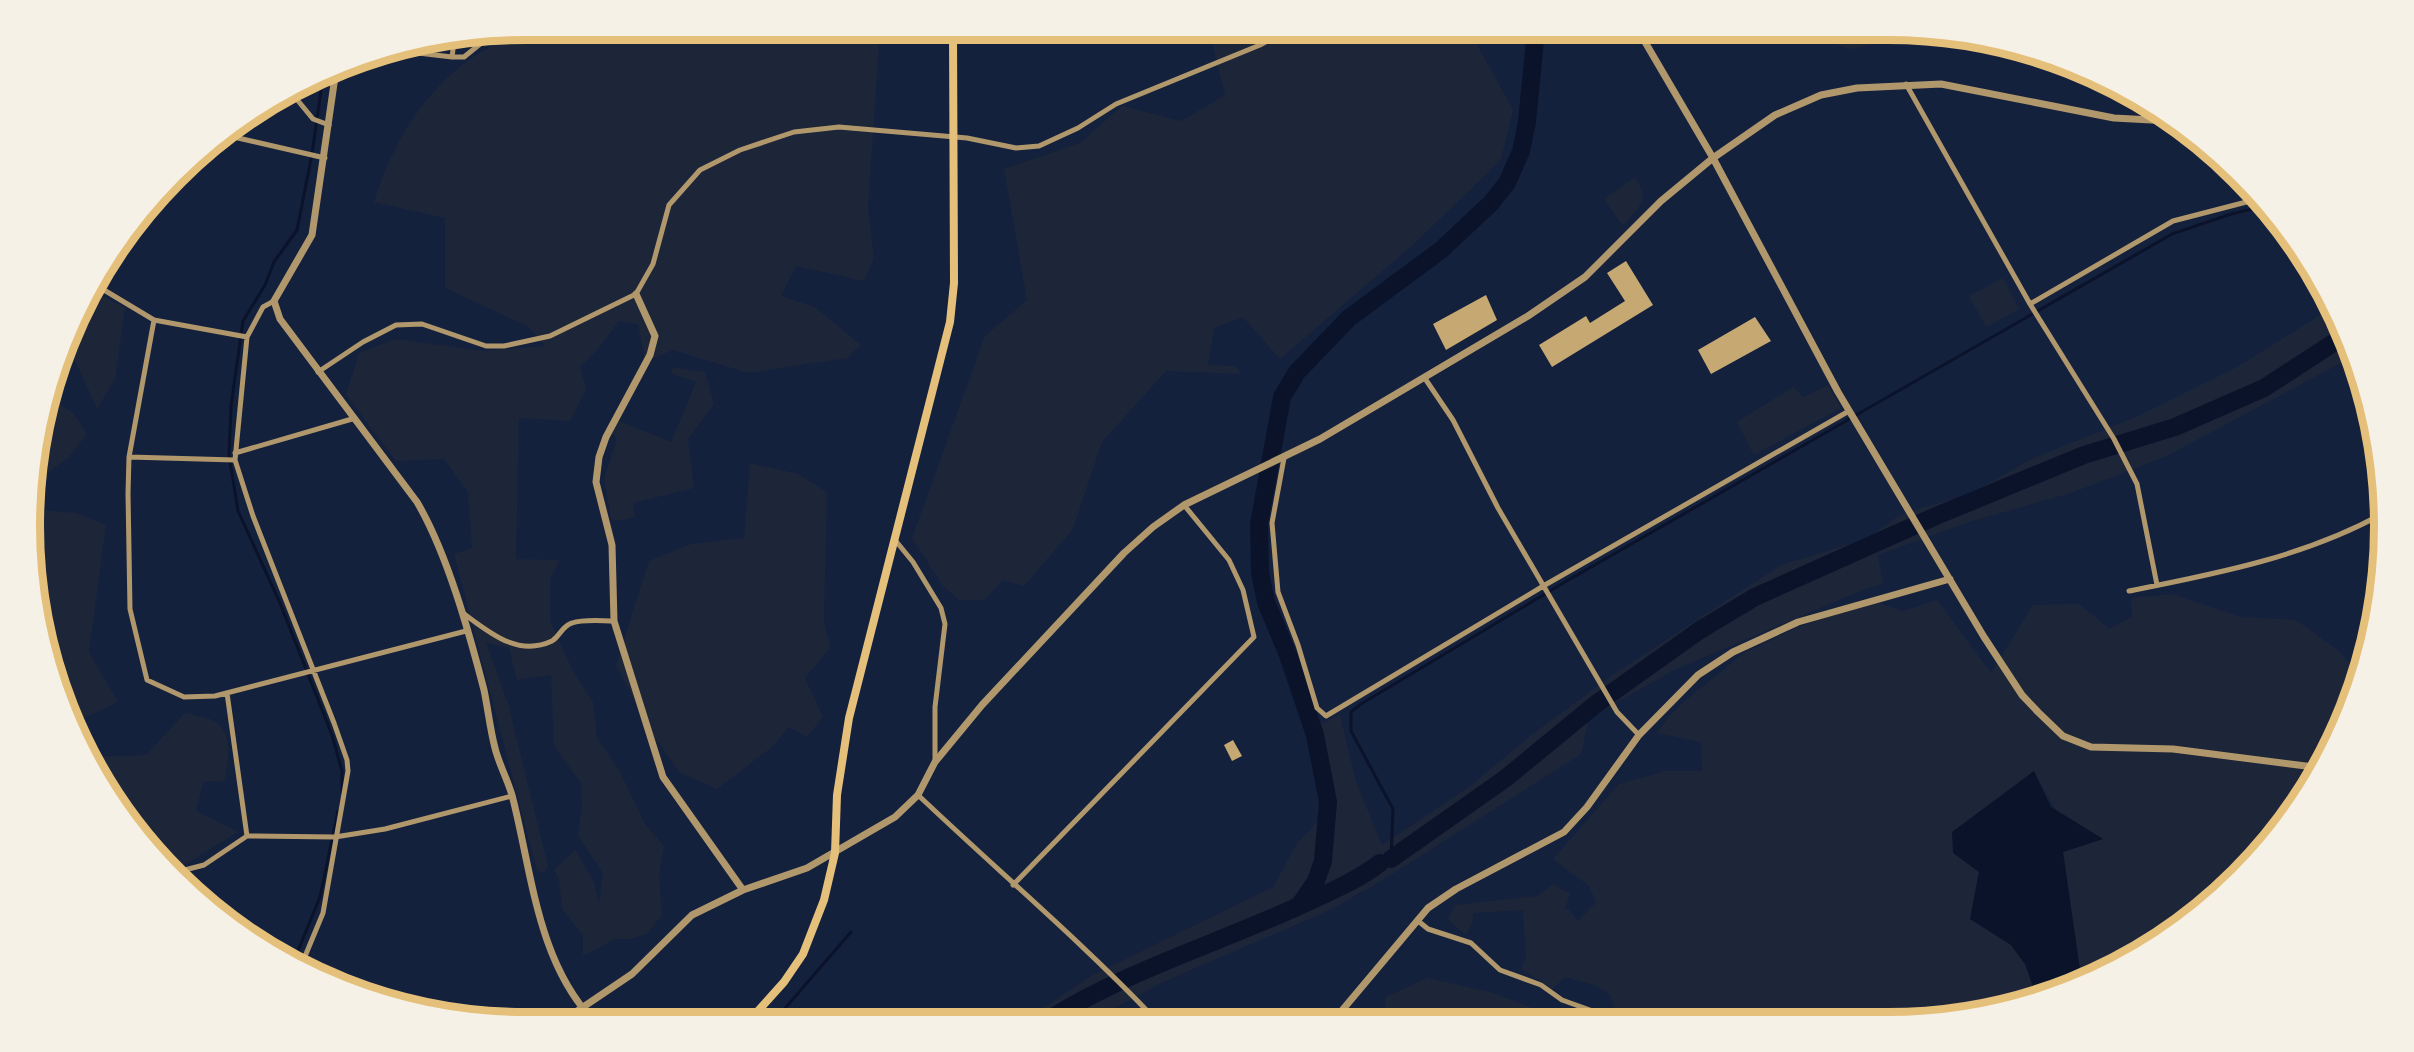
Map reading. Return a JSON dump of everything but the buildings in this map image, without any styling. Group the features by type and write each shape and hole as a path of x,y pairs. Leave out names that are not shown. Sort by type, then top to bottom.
{"main road":[{"path":"757,1012 784,982 803,954 824,900 835,853 837,795 849,718 951,322 954,283 953,40"}],"street":[{"path":"318,372 363,342 396,325 422,324 486,346 504,346 550,336 636,294 653,264 669,205 700,170 740,150 814,127 882,129 953,137 1016,148 1039,146 1078,128 1116,104 1269,40"},
{"path":"1644,40 1713,158 1855,420 1984,637 2022,695 2063,736 2077,744 2091,747 2173,749 2309,766"},
{"path":"418,53 464,57 481,43"},
{"path":"452,57 453,46"},
{"path":"305,958 323,913 335,837 346,793 347,760 253,516 234,460 242,336 263,307 274,301 312,235 326,124 334,80"},
{"path":"1906,84 2030,304 2114,439 2137,484 2157,585"},
{"path":"577,1012 632,974 692,915 743,890 807,868 895,817 918,795 935,762 982,705 1124,553 1153,527 1184,505 1284,458 1528,316 1585,277 1661,201 1713,158 1775,115 1821,95 1857,88 1941,84 2115,118 2155,120"},
{"path":"296,99 313,119 326,124"},
{"path":"235,137 322,158"},
{"path":"2030,304 2173,221 2249,201"},
{"path":"103,289 154,320 242,336"},
{"path":"636,294 655,336 650,355 606,436 599,457 596,482 612,545 614,621 663,777 743,890"},
{"path":"274,301 280,319 417,502 433,530 484,690 495,748 512,796 549,944 559,969 585,1012"},
{"path":"154,320 129,457 130,609 147,680 184,697 227,693 466,631"},
{"path":"1424,377 1453,420 1498,508 1603,684 1617,712 1639,735"},
{"path":"1284,458 1272,524 1278,592 1298,645 1317,708 1326,716 1545,585 1850,411"},
{"path":"235,453 352,418"},
{"path":"129,457 234,460"},
{"path":"1013,885 1254,637 1243,590 1229,560 1184,505"},
{"path":"2129,591 2266,561 2330,538 2373,518"},
{"path":"895,540 913,562 941,608 945,624 935,707 935,762"},
{"path":"1344,1012 1428,908 1456,890 1564,832 1587,807 1639,735 1698,675 1768,634 1871,600 1950,579"},
{"path":"460,611 512,645 523,646 535,646 555,640 564,626 575,622 614,621"},
{"path":"227,693 247,836"},
{"path":"918,795 1013,885 1102,963 1149,1012"},
{"path":"184,870 204,865 247,836 335,837 385,829 512,796"},
{"path":"1417,920 1428,929 1472,943 1500,970 1541,985 1562,1000 1595,1012"}],"shaded area":[{"path":"526,40 879,40 868,207 874,259 864,281 796,266 781,296 815,307 861,345 847,358 748,373 673,350 645,362 638,324 619,321 599,348 580,367 586,389 570,421 519,418 516,559 560,560 550,579 550,621 573,671 593,702 597,738 619,770 645,824 664,846 659,877 662,915 648,933 631,939 615,939 583,956 583,935 562,909 559,879 554,870 575,850 594,882 599,904 603,873 578,836 582,804 581,783 554,746 551,675 517,680 509,648 486,643 508,703 548,866 545,873 537,871 454,554 472,548 468,492 444,459 396,461 346,395 359,353 395,339 484,351 545,346 529,327 445,288 445,218 374,202 398,144 420,109 447,78 483,51 500,42"},
{"path":"1211,40 1474,40 1513,110 1501,160 1413,245 1280,359 1243,317 1214,328 1208,365 1236,366 1240,374 1166,371 1102,442 1073,529 1024,586 1003,580 984,600 959,600 943,586 912,538 985,336 1027,300 1004,169 1080,143 1122,106 1181,121 1225,95"},
{"path":"1823,40 1894,40 1850,49"},
{"path":"1635,177 1642,192 1641,203 1623,226 1604,199"},
{"path":"2003,278 2019,309 1986,327 1969,296"},
{"path":"100,294 125,308 115,379 97,409 72,354"},
{"path":"2324,313 2345,361 2167,456 2071,493 1969,522 1878,555 1883,584 1865,589 1674,670 1589,718 1581,754 1386,878 1330,910 1161,983 1108,1012 1037,1012 1091,976 1273,887 1297,843 1325,814 1317,725 1340,715 1356,782 1382,845 1469,787 1534,733 1614,674 1781,565 1867,539 1901,514 1967,495 2034,458 2138,416 2237,367"},
{"path":"671,367 705,372 714,404 688,439 694,488 633,503 635,517 618,521 611,519 604,479 617,439 610,431 617,420 671,442 696,382 672,374"},
{"path":"1828,385 1841,408 1754,455 1737,422 1793,387 1804,397"},
{"path":"57,402 73,413 87,434 69,457 44,476"},
{"path":"750,463 798,474 827,492 824,619 830,648 805,678 823,717 807,737 789,727 772,747 717,789 679,772 655,738 616,665 649,561 691,544 744,538"},
{"path":"41,510 76,513 106,525 89,652 118,702 81,720 77,712 57,652 50,621 42,558"},
{"path":"2172,594 2241,617 2296,620 2339,651 2352,667 2337,712 2308,769 2292,796 2253,846 2208,891 2158,930 2080,972 2063,852 2102,839 2056,810 2033,771 1979,871 1970,919 2011,944 2025,964 2034,989 2014,995 1951,1007 1888,1012 1618,1012 1615,1010 1610,995 1597,986 1565,977 1553,989 1521,969 1526,958 1523,910 1473,913 1473,921 1466,935 1448,920 1455,905 1538,896 1553,884 1570,894 1565,909 1569,910 1578,921 1596,902 1589,886 1553,859 1619,784 1666,771 1702,771 1701,742 1657,733 1671,714 1687,699 1744,653 1798,627 1871,600 1903,611 1937,600 1991,673 2033,605 2079,604 2110,629 2132,617 2131,598"},
{"path":"185,713 217,723 226,735 228,743 224,782 204,781 196,811 238,832 181,867 141,822 122,796 99,757 146,755"},
{"path":"2034,771 2051,807 2103,839 2063,852 2080,972 2034,989 2025,964 2011,945 1970,919 1979,872 1953,853 1952,832"},
{"path":"1427,978 1494,993 1543,1012 1386,1012 1386,997"}],"waterway":[{"path":"1299,906 1316,881 1323,861 1328,802 1315,735 1288,655 1266,602 1260,573 1259,524 1282,397 1297,372 1349,318 1441,250 1491,203 1507,183 1521,151 1527,122 1535,40"},
{"path":"322,86 312,154 297,230 274,262 265,285 243,321 231,406 229,455 238,511 280,603 332,735 342,771 342,793"},
{"path":"1380,863 1391,859 1393,809 1351,731 1351,712 1361,704 1565,582 2172,234 2255,208"},
{"path":"1391,859 1506,778 1596,704 1700,630 1755,597 1936,516 2084,455 2175,427 2264,388 2337,340"},
{"path":"297,953 320,897 338,811"},
{"path":"1062,1012 1140,972 1330,892 1380,863"},
{"path":"782,1012 851,932"}]}
